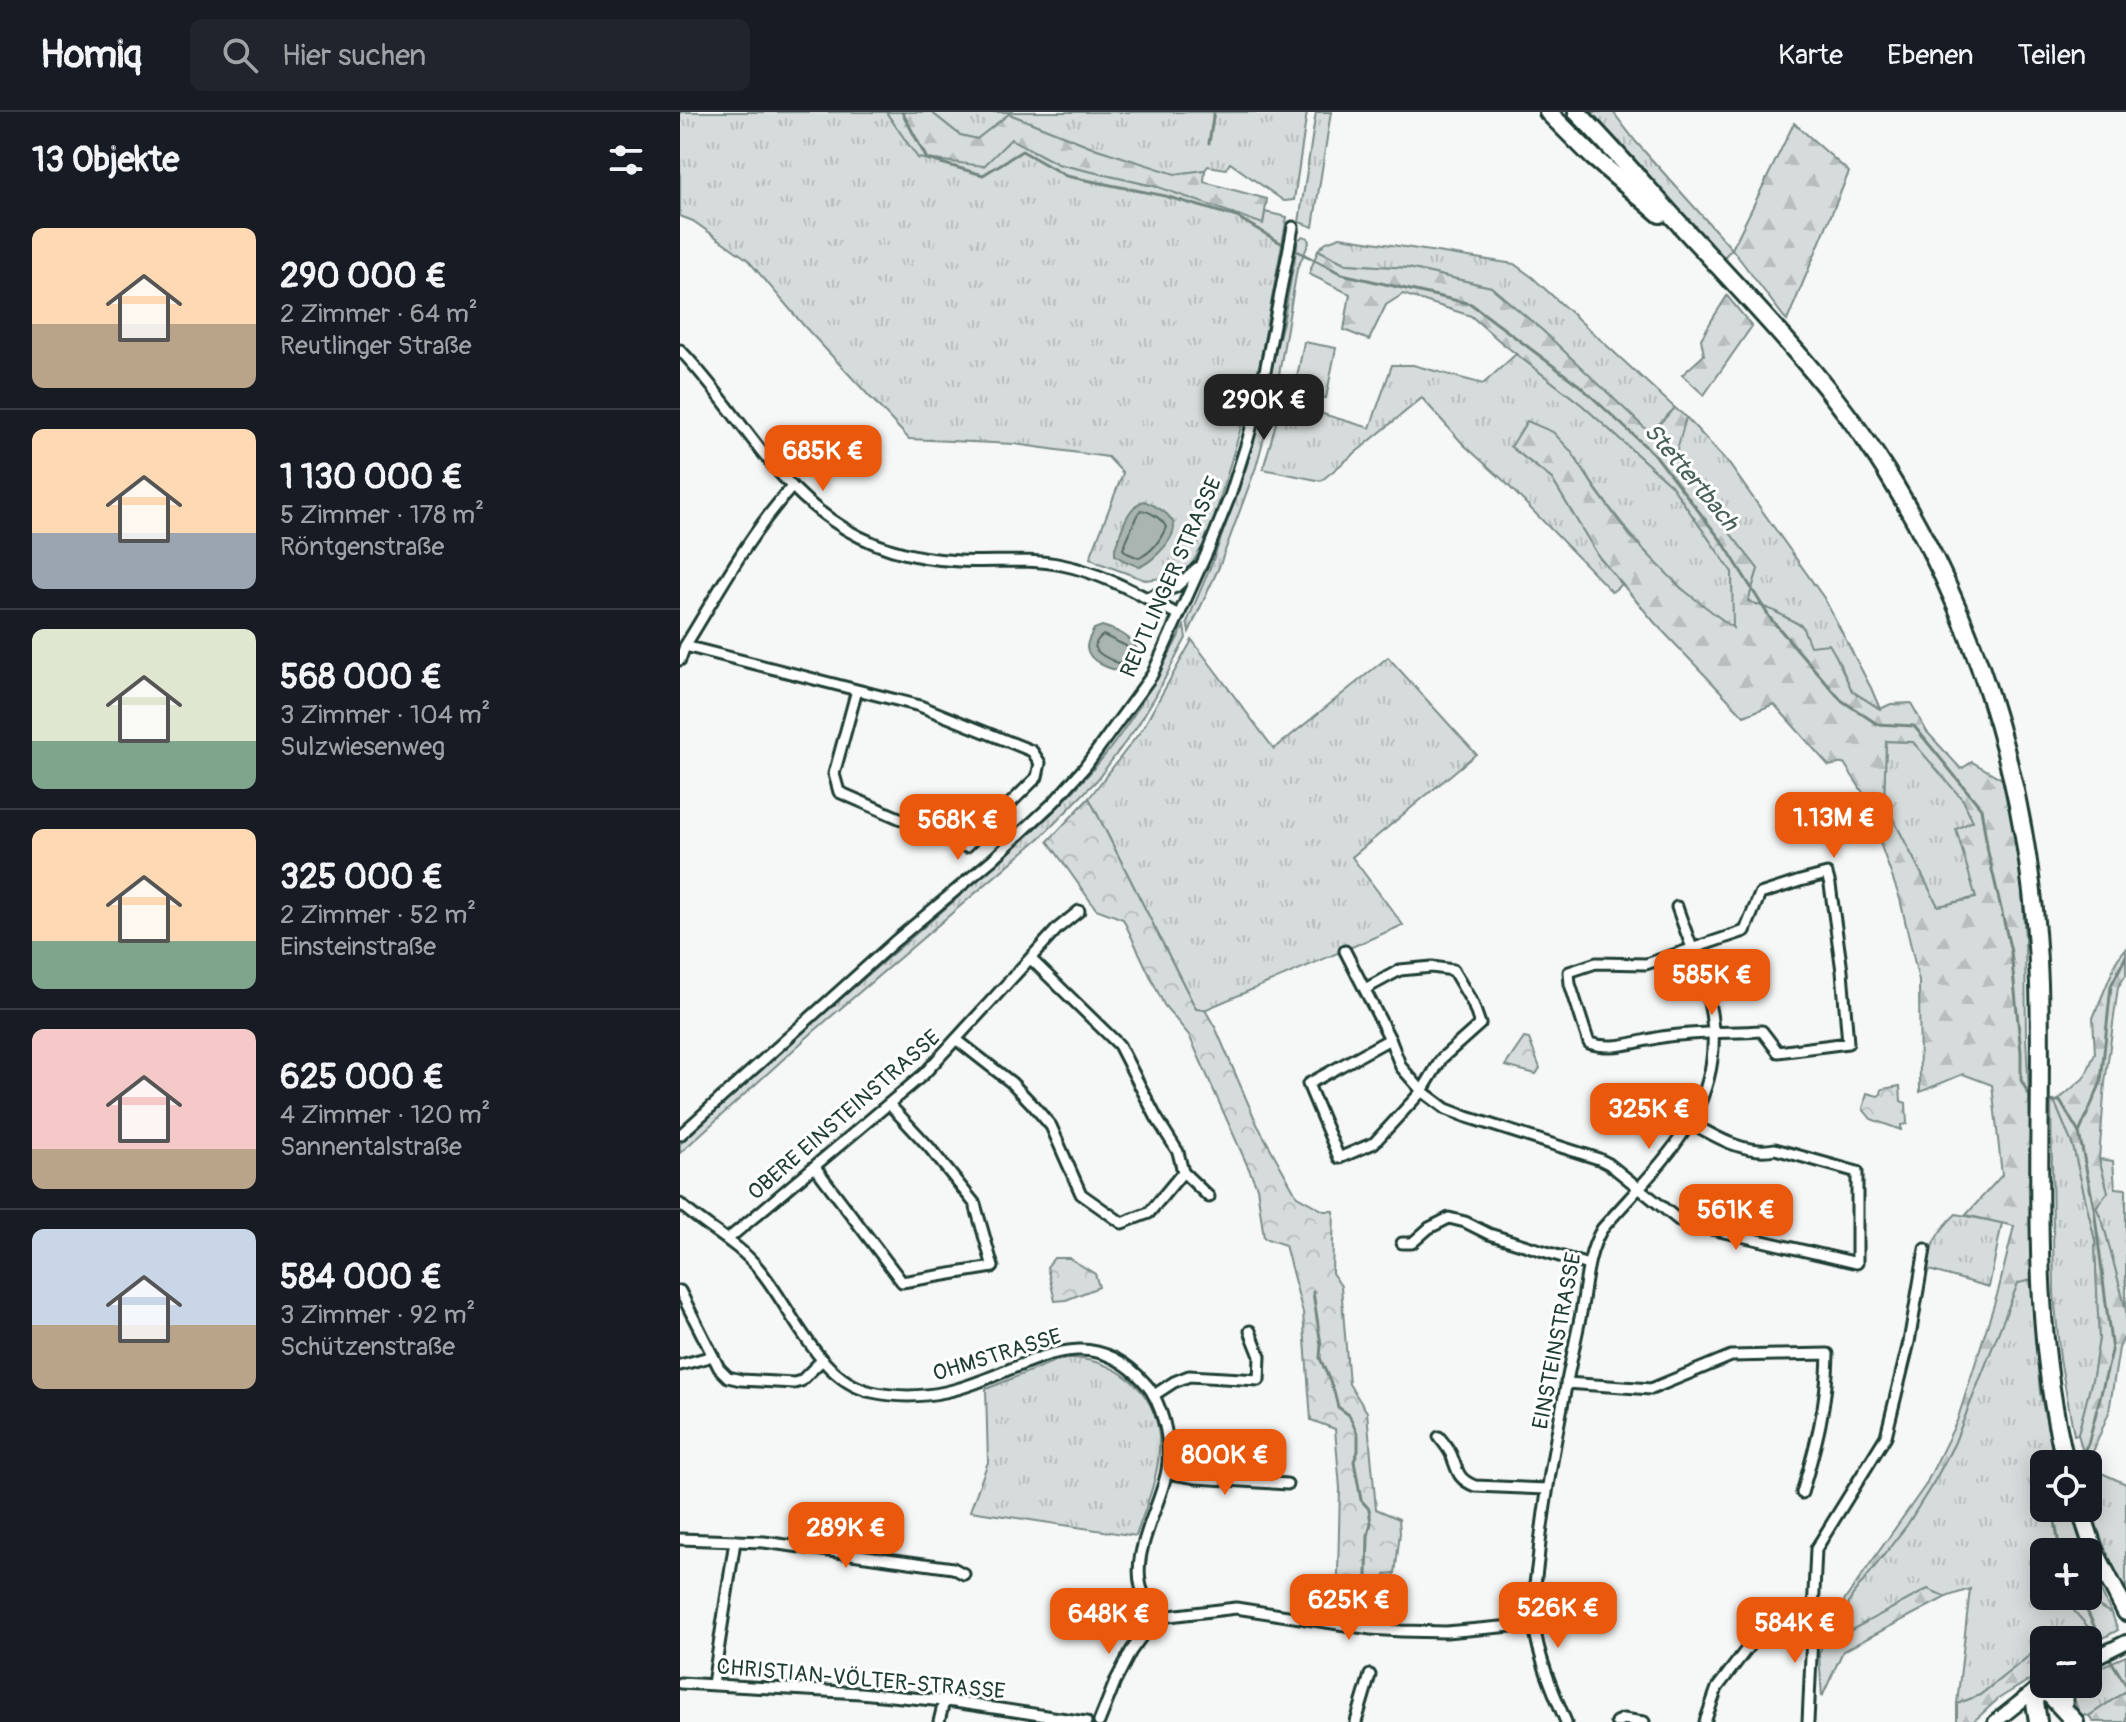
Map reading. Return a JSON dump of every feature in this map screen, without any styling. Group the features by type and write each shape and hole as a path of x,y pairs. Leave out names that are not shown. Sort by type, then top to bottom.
{"highway":[{"path":"1548,112 1613,175 1696,242"},
{"path":"1577,112 1816,374 1893,482 1930,550 1966,628 1995,708 2027,848 2039,983 2040,1242 2046,1356 2063,1450"},
{"path":"2085,1522 2094,1550 2126,1612"},
{"path":"2037,1698 2038,1722"},
{"path":"2053,1698 2075,1722"},
{"path":"2063,1708 2064,1698"}],"main road":[{"path":"2102,1655 2126,1642"},
{"path":"1995,1722 2030,1695"}],"street":[{"name":"REUTLINGER STRASSE","path":"680,1135 1054,802 1085,767 1152,675 1230,496 1262,387 1293,227"},
{"path":"680,350 699,369 764,456 792,487 833,522 871,543 924,559 1039,561 1064,566 1111,582 1179,615"},
{"path":"680,660 685,646 744,553 777,503 792,487"},
{"path":"1146,598 1176,587 1202,563"},
{"path":"685,646 920,706 1032,751 1040,763 1037,777 966,847 839,792 834,774 857,690"},
{"path":"1827,874 1842,971 1848,1043 1778,1052 1762,1031 1713,1034 1660,1037 1633,1045 1597,1046 1589,1043 1569,972 1596,963 1646,964 1745,931 1760,894 1827,874"},
{"name":"EINSTEINSTRASSE","path":"1566,1722 1551,1685 1534,1624 1534,1593 1547,1489 1588,1265 1602,1229 1666,1157 1691,1123 1707,1089 1712,1069 1713,1034 1709,1003 1677,907"},
{"name":"OBERE EINSTEINSTRASSE","path":"728,1239 924,1074 1058,928 1079,911"},
{"path":"1345,951 1401,1067 1422,1091 1446,1109 1599,1159 1681,1222 1857,1263 1857,1172 1775,1149 1764,1151 1723,1141 1691,1123"},
{"path":"1031,959 1119,1045 1178,1152 1183,1172 1209,1197"},
{"path":"1365,989 1400,970 1432,967 1453,970 1473,1004 1480,1024 1442,1058 1422,1091 1374,1143 1339,1158 1308,1084 1390,1039"},
{"path":"957,1040 1012,1083 1033,1105 1051,1126 1081,1194 1122,1223 1149,1213 1183,1172"},
{"path":"815,1167 902,1282 993,1267 975,1204 939,1158 889,1104"},
{"name":"OHMSTRASSE","path":"681,1208 728,1239 760,1270 822,1360 852,1384 869,1391 900,1396 945,1392 1052,1353 1073,1349 1095,1351 1127,1366 1154,1395 1169,1452 1167,1473 1141,1552 1139,1568 1145,1598 1161,1617"},
{"path":"1402,1243 1412,1243 1429,1228 1449,1218 1588,1265"},
{"path":"1808,1722 1816,1549 1886,1436 1909,1342 1925,1249"},
{"path":"680,1291 719,1368 728,1377 794,1383 801,1381 822,1360"},
{"path":"1154,1395 1189,1376 1259,1380 1260,1356 1250,1331"},
{"path":"1566,1383 1651,1389 1731,1356 1828,1354 1828,1389 1819,1435 1802,1493"},
{"path":"680,1365 713,1356"},
{"path":"1439,1437 1450,1451 1456,1471 1464,1482 1475,1486 1547,1489"},
{"path":"1167,1473 1287,1484"},
{"path":"680,1539 764,1542 953,1568 964,1574"},
{"path":"713,1684 735,1541"},
{"path":"1099,1722 1131,1651 1161,1617 1236,1608 1401,1631 1446,1632 1534,1624"},
{"path":"1705,1722 1717,1688 1752,1642 1814,1623"},
{"path":"1357,1722 1370,1675"},
{"name":"CHRISTIAN-VÖLTER-STRASSE","path":"680,1683 978,1704 1086,1722"},
{"path":"939,1722 944,1701"},
{"path":"1616,1722 1623,1719 1644,1722"}],"green space":[{"path":"680,112 886,112 919,159 1011,139 1058,164 1158,187 1263,223 1265,212 1287,217 1260,363 1209,536 1189,568 1175,582 1171,577 1145,580 1090,558 1123,473 1108,457 1014,444 909,439 747,259 693,221 680,216"},
{"path":"886,112 931,112 960,135 977,139 1009,114 1097,149 1175,174 1205,170 1204,182 1267,199 1263,224 1158,187 1058,164 1011,139 984,166 918,158"},
{"path":"931,112 1307,112 1294,200 1284,201 1230,163 1226,169 1208,166 1205,170 1175,175 1097,149 1009,114 977,139 960,135"},
{"path":"1316,112 1331,112 1313,227 1299,222"},
{"path":"1591,112 1613,112 1732,249 1723,258 1665,196"},
{"path":"1794,123 1849,172 1787,321 1732,249"},
{"path":"1303,236 1308,238 1309,243 1297,269 1275,398 1256,467 1219,567 1189,632 1187,622 1247,465 1284,318 1298,240"},
{"path":"1340,237 1514,264 1675,408 1650,434 1543,331 1491,287 1408,268 1346,264 1318,250 1326,242"},
{"path":"1318,250 1346,264 1408,268 1491,287 1543,331 1650,433 1675,408 1686,417 1676,454 1715,514 1758,569 1748,601 1802,626 1810,646 1829,644 1852,691 1880,709 1891,704 1911,703 1927,732 1961,769 1972,762 2007,782 2021,876 2025,939 2031,1280 2018,1283 1954,1444 1935,1480 1907,1525 1852,1596 1842,1620 1848,1632 1928,1589 1946,1597 1843,1651 1822,1697 1819,1654 1832,1618 1925,1486 1957,1421 1998,1292 2014,1226 1966,1215 2002,1175 1992,1085 1963,1074 1920,1092 1919,981 1900,899 1869,812 1869,802 1844,763 1829,766 1774,704 1744,716 1655,623 1599,557 1552,479 1511,447 1527,421 1553,432 1570,450 1630,536 1681,588 1733,628 1732,572 1671,485 1582,405 1471,316 1403,294 1386,305 1369,340 1344,330 1350,294 1309,274","holes":["1886,741 1913,742 1963,800 1973,821 1956,829 1976,898 1938,906 1884,801"]},
{"path":"1727,296 1752,326 1704,395 1682,375 1704,355 1701,339"},
{"path":"1304,342 1336,348 1326,398 1294,392"},
{"path":"1516,354 1582,405 1671,485 1732,572 1734,629 1686,592 1648,555 1607,504 1570,450 1511,447 1552,479 1599,557 1622,584 1612,592 1503,480 1463,444 1422,398 1321,481 1263,469 1282,402 1370,428 1392,365 1413,365 1483,384"},
{"path":"1686,417 1729,464 1824,598 1880,709 1852,691 1836,656 1809,646 1802,626 1748,601 1758,569 1715,514 1675,454"},
{"path":"1184,626 1186,638 1155,697 1097,780 1042,836 813,1032 680,1153 680,1144 1060,805 1127,725"},
{"path":"1192,640 1274,749 1388,657 1476,754 1352,857 1403,925 1202,1011 1196,1009 1089,798 1143,728"},
{"path":"1886,741 1914,742 1964,800 1973,822 1957,830 1976,897 1938,907 1884,801"},
{"path":"1089,798 1196,1009 1205,1010 1216,1029 1257,1124 1297,1196 1324,1211 1334,1211 1332,1273 1341,1286 1349,1384 1367,1412 1376,1509 1399,1519 1395,1574 1385,1575 1383,1620 1337,1616 1340,1488 1335,1429 1311,1420 1303,1313 1285,1245 1264,1238 1257,1187 1189,1035 1164,1005 1123,919 1096,909 1048,841"},
{"path":"2126,948 2126,975 2118,987 2105,1083 2099,1159 2108,1192 2096,1207 2126,1310 2126,1333 2119,1348 2109,1412 2094,1450 2082,1450 2078,1434 2099,1339 2095,1240 2073,1146 2055,1103 2085,1077 2095,1053 2093,1018 2117,960"},
{"path":"1524,1038 1529,1039 1540,1068 1536,1074 1505,1066"},
{"path":"1900,1086 1901,1101 1906,1103 1907,1124 1901,1125 1901,1130 1871,1119 1863,1109 1867,1093 1878,1096 1882,1089"},
{"path":"2051,1103 2055,1103 2073,1146 2095,1240 2099,1339 2078,1434 2074,1435 2060,1359 2054,1293"},
{"path":"2099,1159 2113,1161 2115,1188 2126,1189 2126,1310 2096,1207 2108,1192"},
{"path":"1956,1214 2002,1223 1989,1287 1925,1269 1936,1239"},
{"path":"1054,1258 1069,1258 1095,1274 1099,1287 1055,1301 1047,1267"},
{"path":"2031,1280 2040,1392 2052,1450 2030,1450 2030,1522 2074,1522 2079,1538 2030,1538 2030,1610 2074,1610 2088,1626 2030,1626 2030,1655 1980,1695 1957,1704 1970,1589 1946,1597 1928,1589 1848,1632 1842,1620 1852,1596 1907,1525 1954,1444 2018,1283"},
{"path":"1074,1358 1109,1367 1124,1376 1137,1387 1155,1415 1159,1433 1158,1463 1136,1536 970,1511 988,1462 986,1389 1055,1361"},
{"path":"2102,1473 2126,1484 2126,1591 2095,1522 2102,1522"},
{"path":"2102,1594 2112,1614 2102,1608"},
{"path":"2102,1608 2112,1614 2118,1630 2102,1639 2102,1626 2087,1626 2073,1610"},
{"path":"2030,1655 2030,1680 1998,1699 1973,1722 1957,1722 1957,1704 1980,1695"},
{"path":"2126,1656 2126,1691 2089,1716 2079,1714 2074,1698 2102,1698 2102,1666"},
{"path":"2126,1691 2126,1722 2094,1722 2089,1716"}],"water":[{"path":"1144,501 1166,513 1174,525 1165,546 1139,567 1115,555 1115,548 1129,514"},
{"path":"1102,626 1120,633 1136,649 1132,663 1123,671 1101,664 1088,652 1090,636 1094,629"}],"waterway":[{"name":"Stettertbach","path":"902,112 927,159 983,175 1022,151 1066,176 1165,196 1237,217 1286,246"},
{"path":"1209,143 1214,112"},
{"name":"Stettertbach","path":"1293,249 1342,274 1471,304 1580,386 1656,456 1724,544 1770,618 1841,700 1877,724 1914,726 1981,808 2011,952 2021,1080 2035,1099"},
{"path":"2079,1133 2101,1082 2111,986 2126,956"},
{"path":"2045,1102 2060,1101 2079,1133 2094,1208 2112,1351 2084,1450"},
{"path":"1313,1292 1320,1358 1338,1407 1349,1415 1358,1435 1358,1451 1354,1461 1361,1500 1369,1509 1371,1523 1367,1575 1373,1602"},
{"path":"2055,1522 2058,1538"},
{"path":"2087,1610 2104,1647"},
{"path":"2107,1654 2126,1685"}]}
